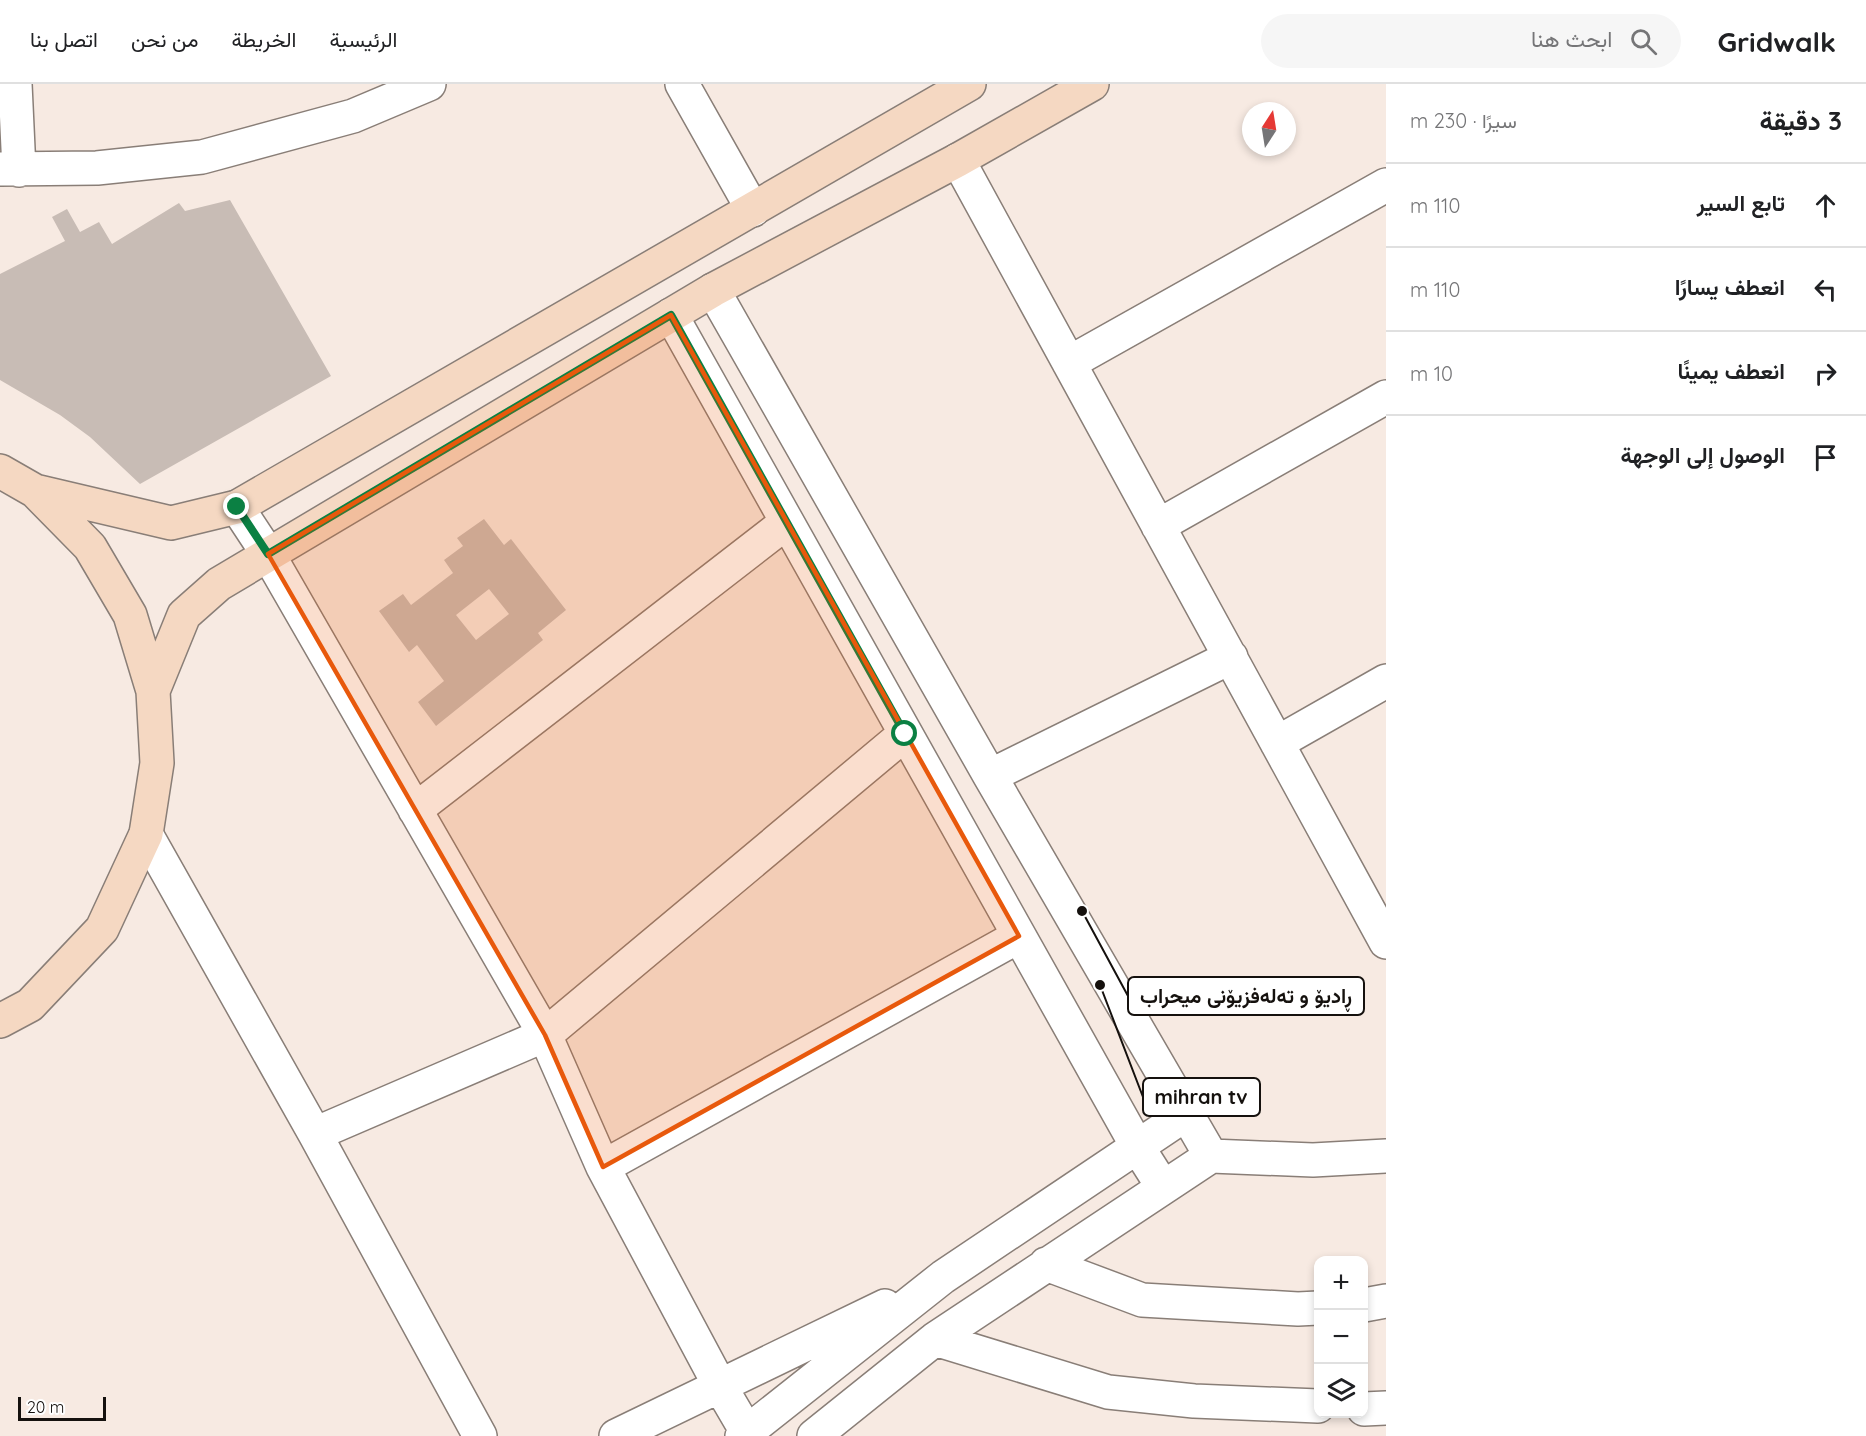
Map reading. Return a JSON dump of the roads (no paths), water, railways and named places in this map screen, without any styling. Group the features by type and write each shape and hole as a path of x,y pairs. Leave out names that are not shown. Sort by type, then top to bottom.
{"street":[{"path":"15,84 10,170 98,168 202,157 353,116 429,84"},
{"path":"682,84 753,210"},
{"path":"34,491 171,523 237,507 969,84"},
{"path":"153,691 183,615 219,584 713,290 958,160 1092,84"},
{"path":"958,160 1277,743 1383,928"},
{"path":"1069,363 1386,185"},
{"path":"713,290 990,776 1211,1156"},
{"path":"671,315 1137,1146 1163,1187"},
{"path":"1158,526 1386,397"},
{"path":"0,471 34,491 90,547 130,615 153,691 157,763 146,834 102,929 30,1005 0,1021"},
{"path":"237,507 268,554 546,1035 603,1167 745,1434 943,1277 1186,1114"},
{"path":"415,810 787,522"},
{"path":"990,776 1231,657"},
{"path":"1277,743 1386,681"},
{"path":"315,1134 546,1035 905,734"},
{"path":"146,834 315,1134 480,1436"},
{"path":"603,1167 1019,936"},
{"path":"814,1436 935,1339 1211,1156 1313,1160 1386,1156"},
{"path":"1046,1264 1142,1300 1314,1308"},
{"path":"615,1436 943,1277"},
{"path":"1368,1304 1386,1301"},
{"path":"935,1339 1108,1392 1183,1401 1314,1406"},
{"path":"1368,1409 1386,1408"}],"place":[{"name":"ڕادیۆ و تەلەفزیۆنی میحراب","path":"1082,911"},
{"name":"mihran tv","path":"1100,985"}]}
